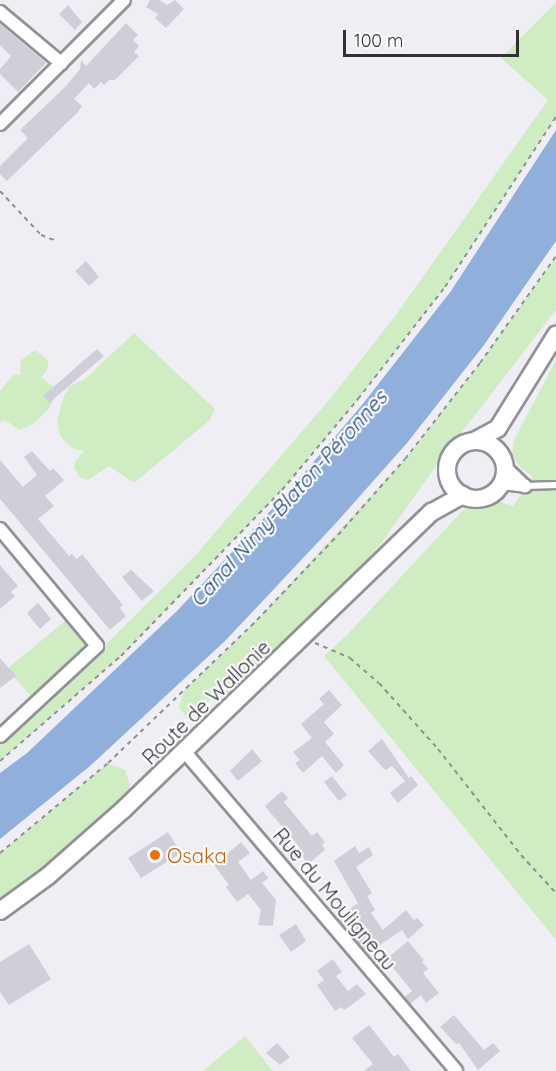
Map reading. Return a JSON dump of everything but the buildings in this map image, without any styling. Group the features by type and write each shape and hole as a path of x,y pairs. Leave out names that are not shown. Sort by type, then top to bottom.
{"main road":[{"path":"432,512 445,493 452,455 458,448 492,433 511,411 556,335"},
{"path":"448,473 455,489 462,495 480,498 489,495 503,470 502,440 511,411"},
{"path":"472,441 480,441 494,447 503,470"},
{"path":"432,512 462,495"},
{"name":"Route de Wallonie","path":"0,911 48,876 184,752 432,512"}],"street":[{"path":"0,124 124,0"},
{"path":"0,12 61,63"},
{"path":"503,470 525,486"},
{"path":"0,529 98,646 0,736"},
{"name":"Rue du Mouligneau","path":"184,752 456,1071"}],"lane":[{"path":"525,486 556,485"}],"path":[{"path":"0,761 121,656 282,490 358,399 445,287 556,117"},
{"path":"0,191 41,235 57,241"},
{"path":"0,853 125,747 257,620 338,534 405,459 474,372 556,256"},
{"path":"332,649 350,658 386,691 438,749 521,855 556,893"}],"green space":[{"path":"556,2 556,117 445,287 358,399 282,490 121,656 0,761 0,736 37,703 7,669 71,616 97,646 105,645 194,557 330,399 396,315 548,100 501,58"},
{"path":"556,256 556,310 438,463 380,545 292,639 232,693 219,693 188,719 179,707 184,691 257,620 405,459 480,363"},
{"path":"134,333 215,409 209,421 134,483 109,466 88,480 80,477 74,468 76,460 84,451 72,448 60,436 57,420 64,396 70,386 85,379"},
{"path":"35,350 48,360 48,367 42,378 54,387 55,397 48,410 33,424 20,430 5,420 0,422 0,391 14,374 21,375 20,361"},
{"path":"556,360 556,940 324,656 347,635 464,509 484,507 498,501 513,506 533,477 519,466 512,454 514,440"},
{"path":"108,763 125,770 130,785 124,809 0,911 0,853"},
{"path":"245,1036 273,1071 203,1071"}],"water":[{"name":"Canal Nimy-Blaton-Péronnes","path":"556,130 556,241 484,345 407,443 336,523 225,641 90,766 0,839 0,773 27,753 177,611 288,492 362,405 451,291"}],"place":[{"name":"Osaka","path":"155,855"}]}
